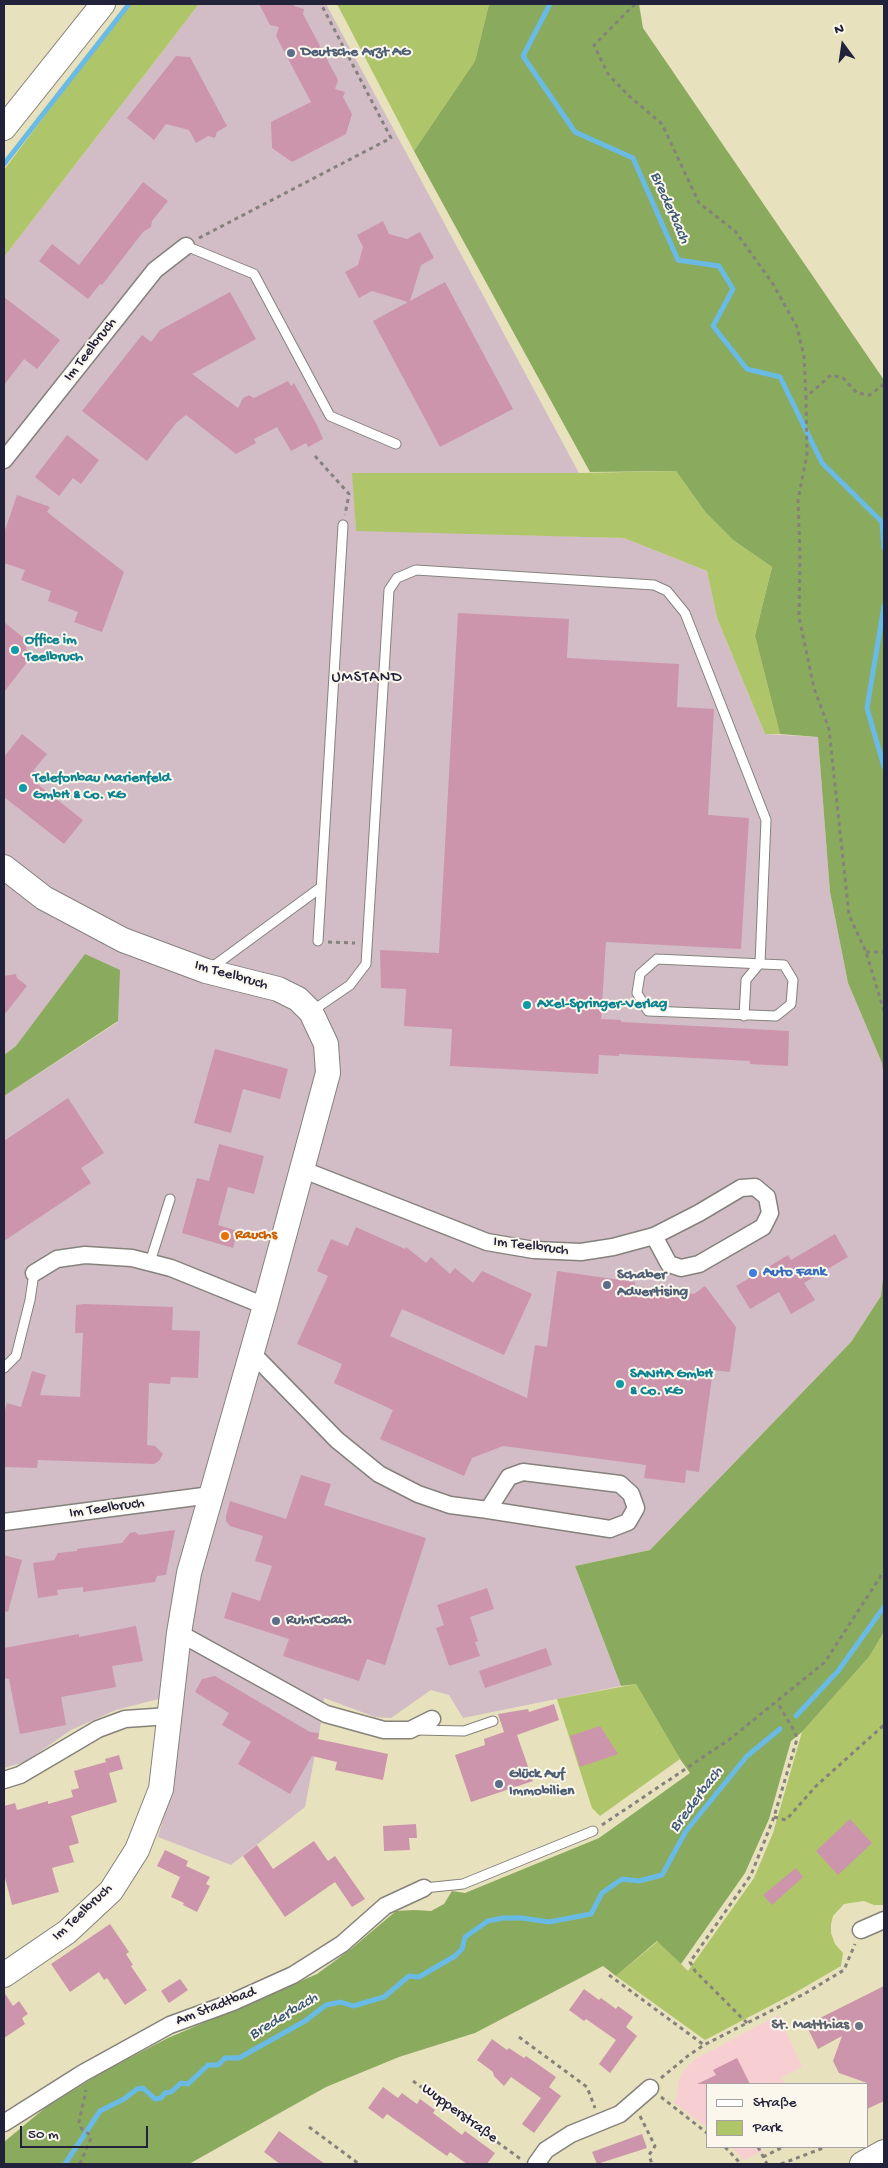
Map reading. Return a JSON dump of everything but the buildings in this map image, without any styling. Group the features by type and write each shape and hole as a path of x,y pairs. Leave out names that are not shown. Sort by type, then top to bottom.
{"street":[{"path":"4,128 103,4"},
{"name":"Im Teelbruch","path":"4,460 155,270 186,246"},
{"name":"Im Teelbruch","path":"4,867 44,898 123,940 206,971 278,989 298,999 311,1012 326,1044 328,1073 265,1306 189,1574 179,1633 160,1789 137,1850 110,1891 67,1932 4,1975"},
{"name":"Im Teelbruch","path":"301,1169 487,1242 534,1250 581,1252 613,1247 654,1236 699,1213 741,1188 755,1187 767,1197 770,1213 763,1227 698,1264 681,1268 669,1264 654,1236"},
{"path":"34,1273 57,1259 84,1255 132,1258 171,1268 265,1306"},
{"path":"251,1352 337,1440 379,1474 418,1494 450,1504 488,1510 610,1529 628,1522 636,1508 631,1494 620,1484 523,1472 509,1477 488,1510"},
{"name":"Im Teelbruch","path":"4,1522 211,1495"},
{"path":"179,1633 326,1714 384,1730 410,1730 432,1719"},
{"path":"4,1780 20,1775 98,1729 125,1719 169,1716"},
{"name":"Am Stadtbad","path":"4,2123 83,2073 170,2025 233,2002 292,1975 342,1944 385,1906 424,1888"},
{"path":"861,1930 884,1920"},
{"path":"536,2164 546,2150 571,2134 620,2114 650,2088"},
{"path":"862,2164 884,2152"}],"lane":[{"path":"186,246 254,274 330,416 396,444"},
{"path":"318,941 343,525"},
{"path":"311,1012 350,985 366,964 389,590 397,578 416,570 654,584 667,590 685,613 766,820 760,963 746,980 744,1016"},
{"path":"206,971 320,888"},
{"path":"657,959 760,963 784,964 793,980 791,1004 776,1016 648,1011 637,993 640,974 657,959"},
{"path":"150,1262 170,1199"},
{"path":"4,1368 16,1356 30,1300 34,1273"},
{"path":"410,1730 464,1731 493,1721"},
{"path":"424,1888 463,1884 593,1831"}],"path":[{"path":"186,246 391,138 321,4"},
{"path":"635,4 594,45 608,74 629,96 662,124 699,203 735,231 773,284 798,327 804,356 807,454 798,500 800,555 799,617 814,688 829,728 848,915 866,952 884,1011"},
{"path":"806,397 831,375 843,378 857,393 870,395 884,384"},
{"path":"315,456 349,494 343,525"},
{"path":"318,941 368,944"},
{"path":"866,952 884,952"},
{"path":"593,1831 730,1739 778,1702 824,1662 884,1572"},
{"path":"747,2023 695,1971 690,1962 751,1875 774,1817 797,1739 778,1702"},
{"path":"774,1817 786,1820 816,1786 884,1725"},
{"path":"706,2132 650,2088 689,2055 704,2045 804,1994 844,1970 861,1930"},
{"path":"608,1975 704,2045"},
{"path":"519,2037 587,2087 600,2123"},
{"path":"80,2164 91,2138 90,2134 82,2128 79,2122 86,2091 83,2073"},
{"name":"Wupperstraße","path":"413,2082 529,2164"},
{"path":"633,2104 655,2146 649,2155 652,2164"},
{"path":"309,2127 359,2164"},
{"path":"726,2148 741,2164"},
{"path":"758,2148 767,2164"},
{"path":"763,2157 781,2148"},
{"path":"781,2164 821,2148"}],"shaded area":[{"path":"199,4 326,4 579,473 353,473 356,530 624,538 707,571 717,618 765,734 818,737 830,892 848,983 882,1063 884,1081 884,1267 881,1296 851,1342 650,1550 575,1566 621,1686 463,1718 449,1695 431,1690 391,1718 375,1717 324,1698 305,1807 231,1865 158,1837 171,1791 182,1693 116,1710 71,1730 25,1762 4,1768 4,1096 118,1022 16,1046 4,1055 4,257"},
{"path":"778,2015 802,2066 782,2078 784,2083 706,2083 706,2126 674,2103 677,2096 678,2082 684,2070 694,2060"},
{"path":"733,2148 761,2148 763,2151 744,2160"}],"green space":[{"path":"128,4 199,4 4,257 4,170"},
{"path":"337,4 489,4 475,61 414,151"},
{"path":"489,4 639,4 643,28 884,380 884,1081 882,1063 848,983 830,892 818,737 780,734 755,636 772,567 733,540 706,513 676,471 590,472 414,151 475,61"},
{"path":"676,471 706,513 733,540 772,567 755,636 780,734 765,734 717,618 707,571 624,538 356,531 352,473"},
{"path":"85,954 120,970 118,1021 4,1096 4,1055 16,1046"},
{"path":"884,1267 884,1632 869,1657 802,1732 791,1741 769,1819 745,1873 681,1964 657,1941 616,1976 603,1966 475,2033 399,2057 326,2087 189,2164 4,2164 4,2142 46,2107 106,2070 168,2038 317,1974 351,1949 396,1911 431,1911 444,1904 452,1891 465,1893 599,1838 690,1773 636,1684 621,1686 575,1566 650,1550 851,1342 881,1296"},
{"path":"884,1632 884,1905 874,1905 864,1901 844,1904 833,1916 831,1924 831,1933 835,1944 843,1953 841,1966 791,1995 705,2040 616,1976 658,1941 688,1971 754,1878 773,1833 802,1732 869,1657"},
{"path":"636,1684 680,1759 600,1816 592,1808 557,1699"}],"waterway":[{"path":"4,164 129,4"},
{"name":"Brederbach","path":"550,4 523,56 575,132 633,158 678,260 719,266 733,289 713,326 747,369 780,377 822,463 882,522 884,548"},
{"name":"Brederbach","path":"884,606 867,708 884,767"},
{"name":"Brederbach","path":"796,1716 838,1671 884,1607"},
{"name":"Brederbach","path":"65,2164 100,2111 124,2099 137,2089 143,2088 155,2099 161,2098 165,2093 171,2092 181,2083 188,2084 208,2065 218,2065 225,2058 239,2058 305,2021 326,2005 341,2002 353,2006 384,1997 409,1976 419,1977 455,1956 462,1949 465,1937 488,1921 503,1918 522,1918 549,1922 591,1914 602,1893 622,1879 639,1881 662,1875 686,1831 747,1756 780,1729"}],"place":[{"name":"Deutsche Arzt AG","path":"291,53"},
{"name":"Office im Teelbruch","path":"15,650"},
{"name":"Telefonbau Marienfeld GmbH & Co. KG","path":"23,788"},
{"name":"Axel-Springer-Verlag","path":"527,1005"},
{"name":"Rauchs","path":"225,1236"},
{"name":"Auto Fank","path":"753,1273"},
{"name":"Schaber Advertising","path":"607,1285"},
{"name":"SANHA GmbH & Co. KG","path":"620,1384"},
{"name":"RuhrCoach","path":"276,1621"},
{"name":"Glück Auf Immobilien","path":"499,1784"},
{"name":"St. Matthias","path":"859,2026"}],"district":[{"name":"UMSTAND","path":"367,679"}]}
